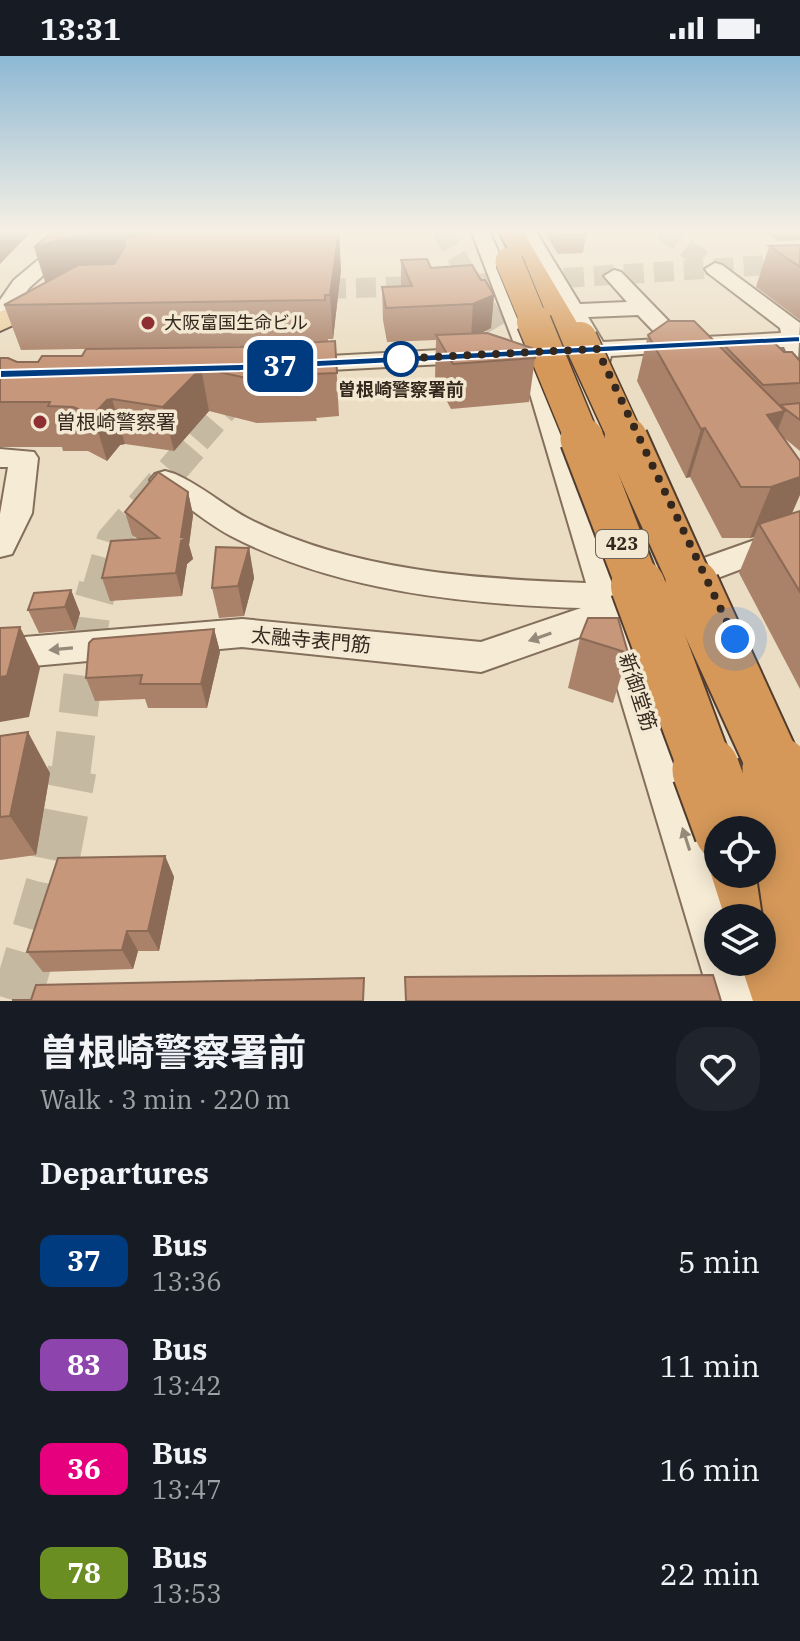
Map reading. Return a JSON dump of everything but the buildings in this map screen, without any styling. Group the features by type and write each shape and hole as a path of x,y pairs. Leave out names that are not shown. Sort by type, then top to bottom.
{"highway":[{"name":"423","path":"512,274 513,285 705,816"},
{"name":"423","path":"521,274 723,816"},
{"name":"423","path":"527,274 559,337 756,816"},
{"name":"423","path":"529,274 570,338 800,862"},
{"name":"423","path":"538,274 549,286 580,339 779,776 800,928"},
{"name":"423","path":"776,867 800,928"},
{"path":"776,961 791,1001"},
{"path":"762,976 771,1001"}],"main road":[{"path":"0,323 76,289"}],"street":[{"path":"0,316 21,284 33,274"},
{"name":"新御堂筋","path":"514,274 529,352 600,601 705,904"},
{"path":"539,274 574,311 597,349 800,773"},
{"path":"266,366 677,345 798,345 790,325 722,274"},
{"path":"614,276 705,372"},
{"path":"574,311 642,308"},
{"path":"0,458 24,458 16,513 0,546"},
{"path":"165,480 181,487 241,528 344,566 484,592 600,601 702,570 800,535"},
{"name":"太融寺表門筋","path":"0,654 242,633 481,657 596,617 600,601"},
{"path":"730,976 738,1001"}],"tunnel":[{"path":"467,274 472,284"},
{"path":"564,278 625,274"},
{"path":"472,284 495,283"},
{"path":"296,290 472,284"},
{"path":"472,284 496,324"},
{"path":"495,322 498,327"},
{"path":"198,441 225,410 238,384"},
{"path":"98,588 112,540 199,439"},
{"path":"71,772 91,611 98,586"},
{"path":"16,1001 50,885 72,770"}],"bus line":[{"name":"37","path":"0,374 240,368 800,339"}],"place":[{"name":"大阪富国生命ビル","path":"148,323"},
{"name":"曽根崎警察署前","path":"401,359"},
{"name":"曽根崎警察署","path":"40,422"}],"route":[{"path":"401,359 391,359 597,349 735,639"}]}
